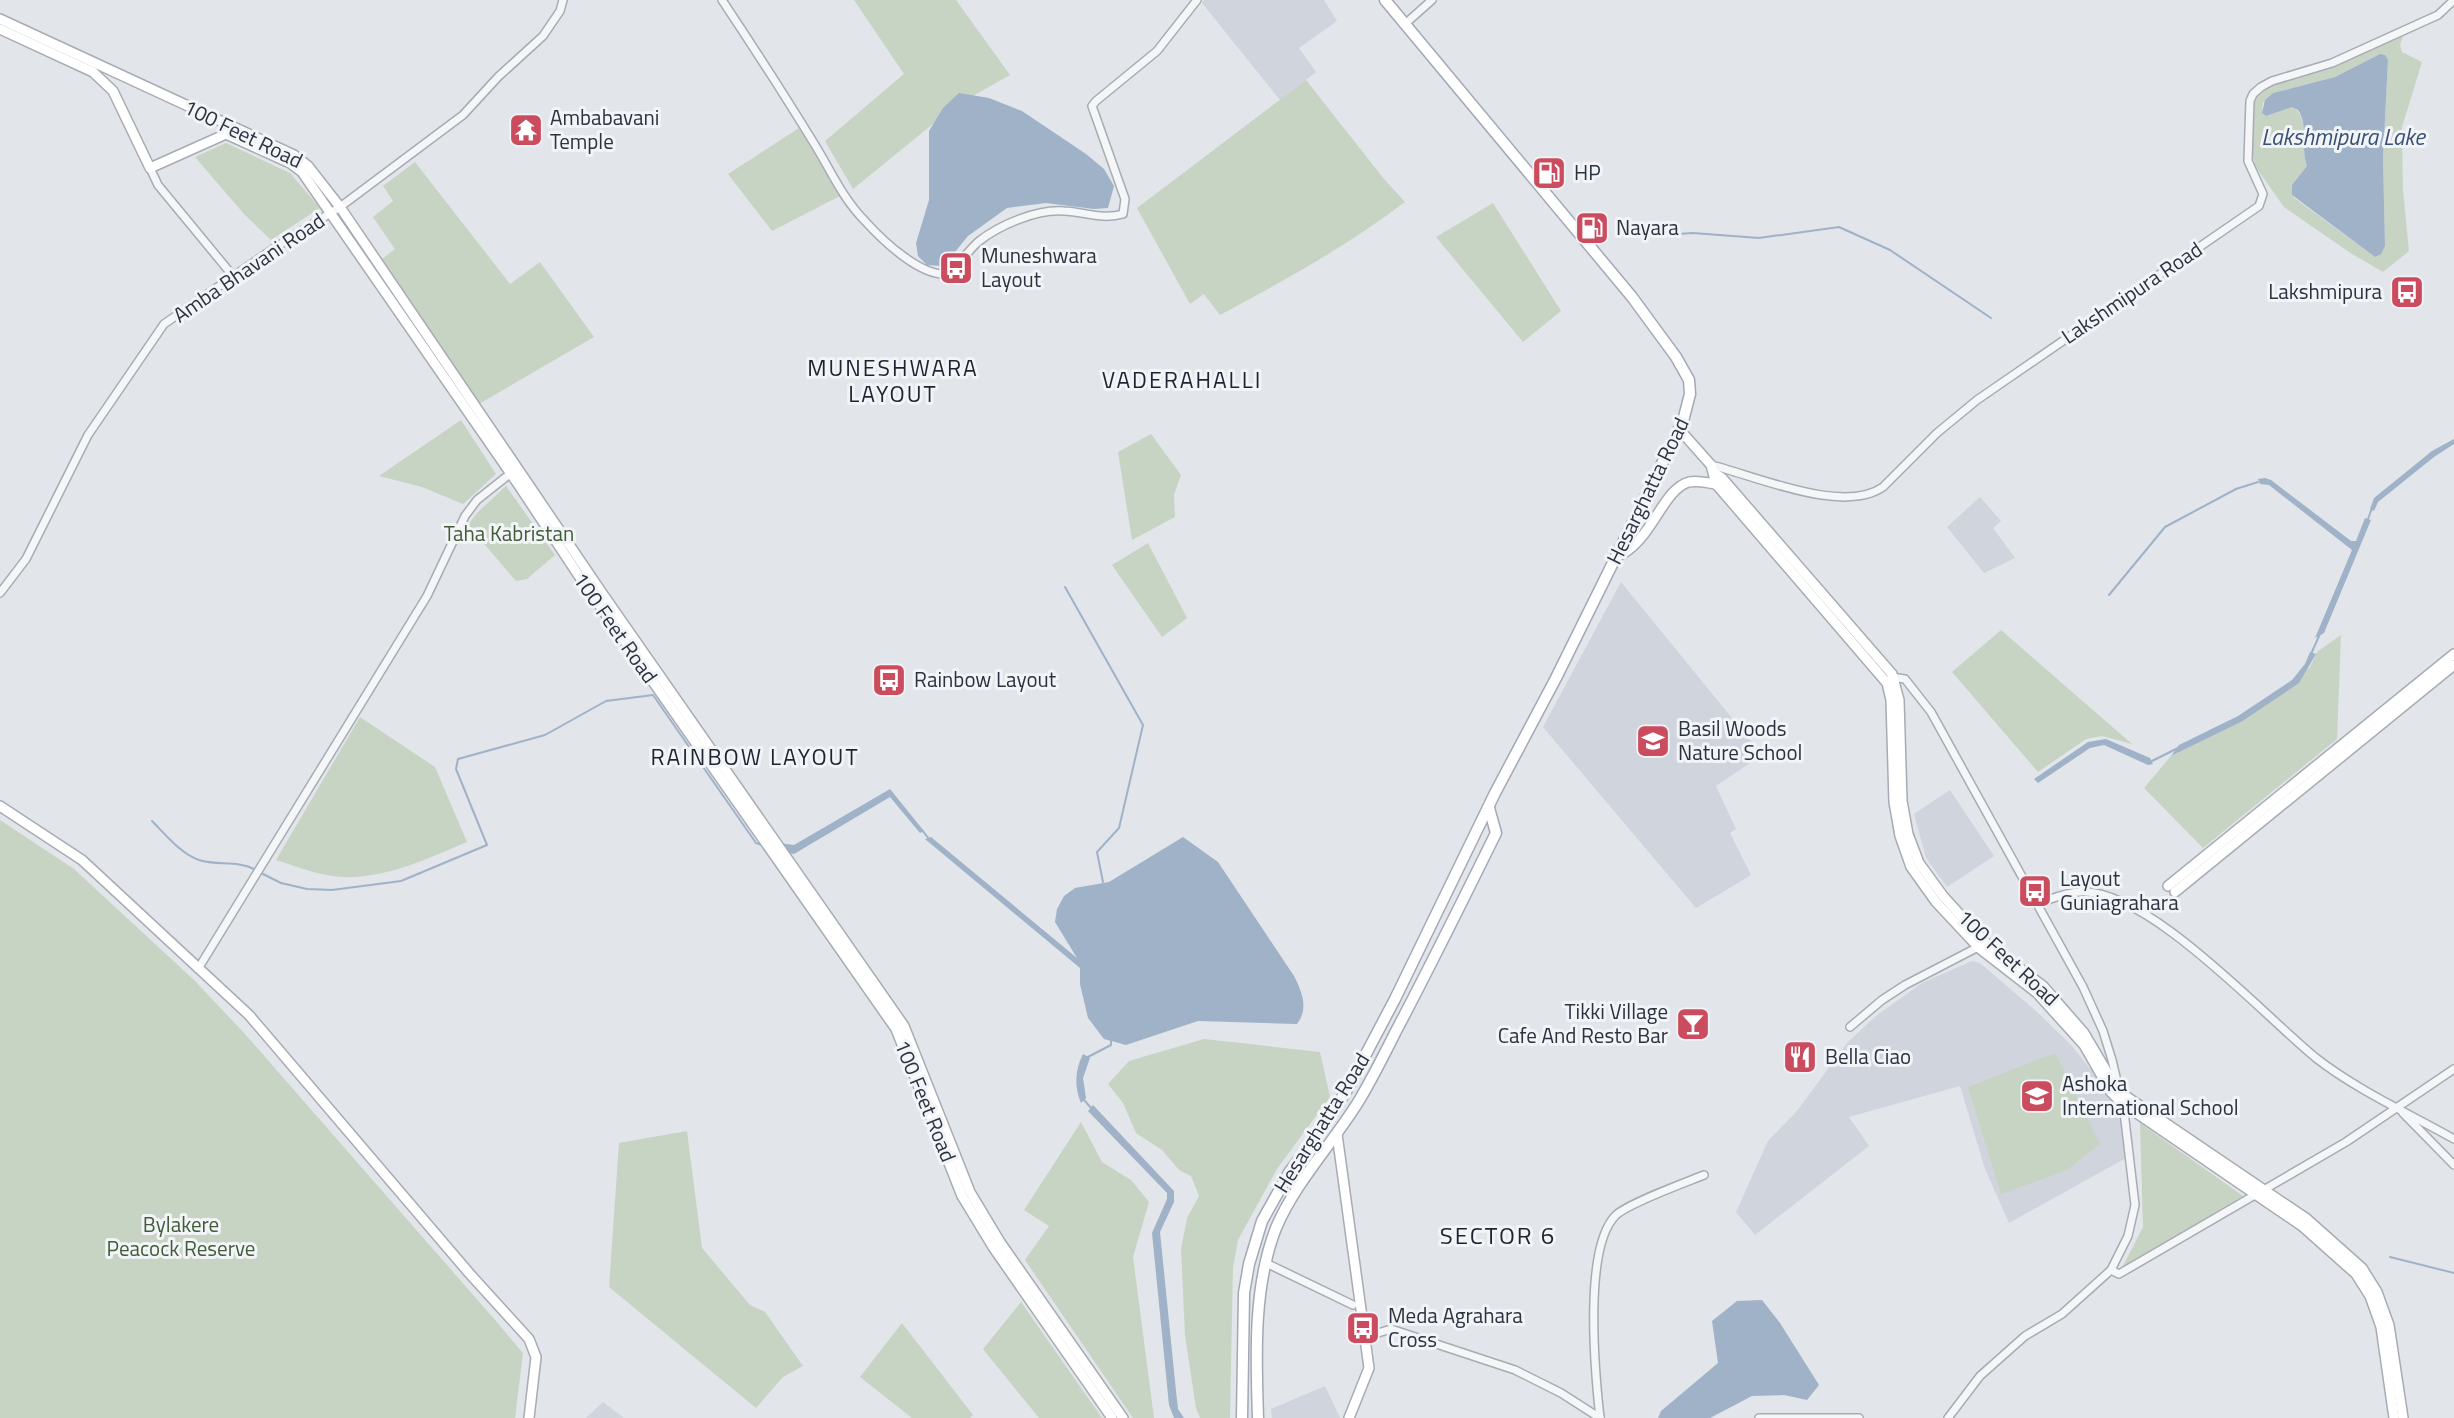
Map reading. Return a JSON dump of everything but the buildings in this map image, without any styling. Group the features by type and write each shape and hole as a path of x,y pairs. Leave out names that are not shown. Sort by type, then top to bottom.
{"main road":[{"name":"Hesarghatta Road","path":"1242,1418 1244,1293 1249,1264 1262,1221 1290,1171 1347,1090 1395,999 1679,429 1690,394 1684,367 1632,297 1385,0"},
{"name":"100 Feet Road","path":"0,19 294,155 308,166 579,576 904,1026 970,1192 1000,1242 1123,1418"},
{"path":"0,29 93,72 105,82 113,91 150,168"},
{"name":"100 Feet Road","path":"150,168 226,134 296,167 336,210 762,830"},
{"name":"100 Feet Road","path":"1679,429 1711,465 1718,479 1889,677 1894,802 1900,836 1911,867 1936,902 2037,993 2084,1045 2123,1099 2324,1233 2362,1268 2373,1284 2389,1325 2403,1418"},
{"path":"1616,557 1626,553 1644,536 1670,497 1681,486 1688,482 1718,479"},
{"path":"2454,654 2171,889 2454,665"},
{"path":"0,806 82,860 249,1015 469,1273 529,1339 534,1348 536,1362 529,1418"},
{"name":"Hesarghatta Road","path":"1258,1418 1260,1294 1277,1227 1303,1180 1361,1098 1397,1029 1496,833 1489,808"},
{"name":"100 Feet Road","path":"786,864 896,1029 960,1189 993,1247 1112,1418"},
{"name":"Hesarghatta Road","path":"1337,1134 1369,1368 1349,1418"},
{"name":"100 Feet Road","path":"2261,1192 2356,1273 2365,1288 2381,1327 2395,1418"}],"street":[{"name":"Amba Bhavani Road","path":"0,593 26,559 88,435 164,324 336,210 463,115 498,77 543,36 560,12 563,0"},
{"path":"722,0 864,221 916,265 939,275 948,274 990,234 1032,216 1055,211 1104,218 1123,214 1125,199 1092,106 1157,51 1197,0"},
{"path":"1405,24 1432,0"},
{"name":"Lakshmipura Road","path":"1711,465 1789,488 1850,498 1874,494 1937,433 1977,400 2259,206 2263,194 2248,161 2247,136 2250,101 2260,87 2332,63 2438,15 2454,0"},
{"path":"150,168 158,185 233,276"},
{"path":"198,969 427,596 465,516 477,500 511,473"},
{"path":"1889,677 1905,680 1931,712 2038,903 2103,1031 2116,1077 2113,1088"},
{"path":"2038,903 2080,892 2141,910 2186,943 2334,1072 2454,1139"},
{"path":"1850,1027 1905,985 1982,945"},
{"path":"2111,1270 2119,1274 2261,1192 2346,1142 2454,1069"},
{"path":"1948,1418 1980,1376 2025,1336 2062,1314 2111,1270 2128,1236 2135,1205 2123,1099"},
{"path":"2397,1108 2454,1165"},
{"path":"1600,1418 1594,1315 1599,1250 1604,1232 1622,1210 1704,1175"},
{"path":"1266,1263 1353,1305"},
{"path":"1364,1337 1391,1329 1515,1370 1561,1393 1600,1418"},
{"path":"1759,1418 1859,1418"}],"shaded area":[{"path":"1204,0 1324,0 1337,21 1299,48 1316,72 1280,100 1202,3"},
{"path":"1980,497 2001,521 1993,528 2015,558 1984,573 1947,527"},
{"name":"Basil Woods Nature School","path":"1621,582 1762,755 1716,786 1736,829 1730,833 1751,875 1696,908 1543,727"},
{"path":"1950,790 1994,856 1947,887 1926,858 1914,814"},
{"name":"Ashoka International School","path":"1972,961 1980,963 2072,1046 2123,1110 2126,1158 2009,1223 1985,1169 1960,1086 1849,1117 1869,1146 1755,1235 1736,1212 1768,1141 1797,1111 1847,1043 1876,1016 1922,983"},
{"path":"1325,1386 1340,1418 1272,1418 1271,1409"},
{"path":"603,1402 624,1418 586,1418"}],"green space":[{"path":"854,0 956,0 1010,75 955,106 853,189 825,141 904,74"},
{"path":"2403,36 2400,45 2402,52 2422,62 2402,127 2403,190 2409,251 2383,272 2284,207 2255,166 2249,135 2255,96 2279,83 2330,68","holes":["2380,54 2388,60 2383,158 2385,246 2375,257 2293,197 2292,185 2307,166 2300,114 2292,107 2266,116 2262,113 2263,103 2273,93 2335,77"]},
{"path":"1306,80 1405,202 1315,262 1220,315 1204,294 1190,304 1137,208"},
{"path":"799,128 842,195 772,231 728,174"},
{"path":"226,143 290,173 320,208 271,240 244,214 195,157"},
{"path":"415,162 510,284 540,262 594,337 479,404 382,259 395,249 373,217 393,201 383,186"},
{"path":"1493,203 1561,311 1523,342 1436,237"},
{"path":"461,420 496,474 463,504 422,487 379,476"},
{"path":"1151,434 1181,475 1174,495 1175,517 1132,540 1118,452"},
{"name":"Taha Kabristan","path":"506,486 555,555 527,579 516,581 468,525"},
{"path":"1148,543 1187,618 1162,637 1112,565"},
{"path":"2001,630 2132,744 2102,736 2086,739 2038,772 1952,672"},
{"path":"2341,635 2337,739 2203,848 2144,788 2171,756 2241,722 2310,667 2317,652"},
{"path":"360,717 435,767 467,842 398,869 369,876 324,875 276,860"},
{"name":"Bylakere Peacock Reserve","path":"0,820 74,869 195,981 245,1034 495,1320 523,1353 515,1418 0,1418"},
{"path":"1204,1039 1320,1052 1330,1097 1277,1169 1238,1240 1233,1267 1230,1418 1200,1418 1196,1408 1185,1335 1181,1249 1187,1218 1199,1196 1191,1176 1179,1170 1162,1150 1136,1133 1123,1103 1108,1084 1129,1061"},
{"path":"2055,1053 2100,1144 2067,1170 2001,1194 1968,1087"},
{"path":"1081,1122 1102,1162 1131,1180 1149,1202 1133,1257 1154,1418 1133,1418 1025,1260 1049,1226 1024,1210"},
{"path":"2140,1123 2243,1196 2122,1268 2143,1227"},
{"path":"687,1131 702,1248 750,1305 765,1312 803,1366 783,1377 756,1408 609,1287 619,1143"},
{"path":"1021,1302 1102,1418 1039,1418 983,1349"},
{"path":"902,1323 973,1415 970,1418 912,1418 860,1377"}],"water":[{"name":"Lakshmipura Lake","path":"2380,54 2385,55 2388,60 2383,158 2385,246 2381,254 2375,257 2292,195 2292,185 2307,166 2303,123 2298,110 2292,107 2266,116 2262,113 2265,100 2273,93 2335,77"},
{"path":"959,93 989,98 1022,111 1086,154 1104,169 1114,186 1108,208 1094,209 1046,203 1007,208 968,236 946,263 941,266 927,265 918,256 916,243 929,200 929,131 943,108"},
{"path":"2454,439 2454,444 2378,502 2374,511 2370,509 2374,498 2432,451"},
{"path":"2265,478 2351,541 2356,541 2365,518 2371,520 2324,633 2315,638 2352,550 2269,485 2260,484 2258,479"},
{"path":"2310,652 2316,654 2299,683 2241,722 2171,756 2179,745 2238,716 2292,680 2305,664"},
{"path":"2106,739 2150,758 2153,764 2148,765 2104,745 2090,748 2038,783 2034,779 2088,742"},
{"path":"890,789 924,831 920,833 890,797 794,854 763,848 757,840 794,845"},
{"path":"931,837 1077,958 1055,922 1057,909 1064,896 1075,888 1109,882 1183,837 1218,862 1294,976 1303,1000 1301,1018 1297,1024 1198,1021 1126,1045 1104,1039 1088,1018 1080,984 1080,968 925,839"},
{"path":"1083,1054 1090,1058 1083,1078 1086,1098 1081,1103 1076,1078"},
{"path":"1093,1105 1174,1191 1174,1202 1160,1232 1178,1409 1184,1418 1174,1418 1169,1405 1152,1233 1167,1199 1167,1193 1088,1111"},
{"path":"1762,1300 1780,1323 1819,1385 1807,1400 1784,1395 1752,1396 1710,1418 1658,1418 1661,1411 1718,1363 1712,1321 1737,1301"}],"waterway":[{"path":"1661,235 1693,233 1759,238 1839,227 1890,250 1991,318"},
{"path":"2109,595 2165,527 2236,489 2258,482"},
{"path":"2368,519 2372,508"},
{"path":"1065,587 1143,725 1119,828 1097,852 1103,882"},
{"path":"2311,654 2320,634"},
{"path":"259,872 281,883 307,889 332,890 401,881 487,845 456,769 458,759 545,735 606,701 653,695 756,843 762,845"},
{"path":"2152,761 2178,748"},
{"path":"152,821 192,857 206,862 254,869"},
{"path":"922,830 929,839"},
{"path":"1086,1058 1111,1045 1111,1041"},
{"path":"1084,1100 1092,1109"},
{"path":"2390,1257 2454,1273"}],"place":[{"name":"Ambabavani Temple","path":"526,130"},
{"name":"HP","path":"1549,173"},
{"name":"Nayara","path":"1592,228"},
{"name":"Muneshwara Layout","path":"956,268"},
{"name":"Lakshmipura","path":"2407,292"},
{"name":"Rainbow Layout","path":"889,680"},
{"name":"Basil Woods Nature School","path":"1653,741"},
{"name":"Layout Guniagrahara","path":"2035,891"},
{"name":"Tikki Village Cafe And Resto Bar","path":"1693,1024"},
{"name":"Bella Ciao","path":"1800,1057"},
{"name":"Ashoka International School","path":"2037,1096"},
{"name":"Meda Agrahara Cross","path":"1363,1328"}],"district":[{"name":"VADERAHALLI","path":"1182,380"},
{"name":"MUNESHWARA LAYOUT","path":"893,381"},
{"name":"RAINBOW LAYOUT","path":"755,757"},
{"name":"SECTOR 6","path":"1498,1236"}]}
